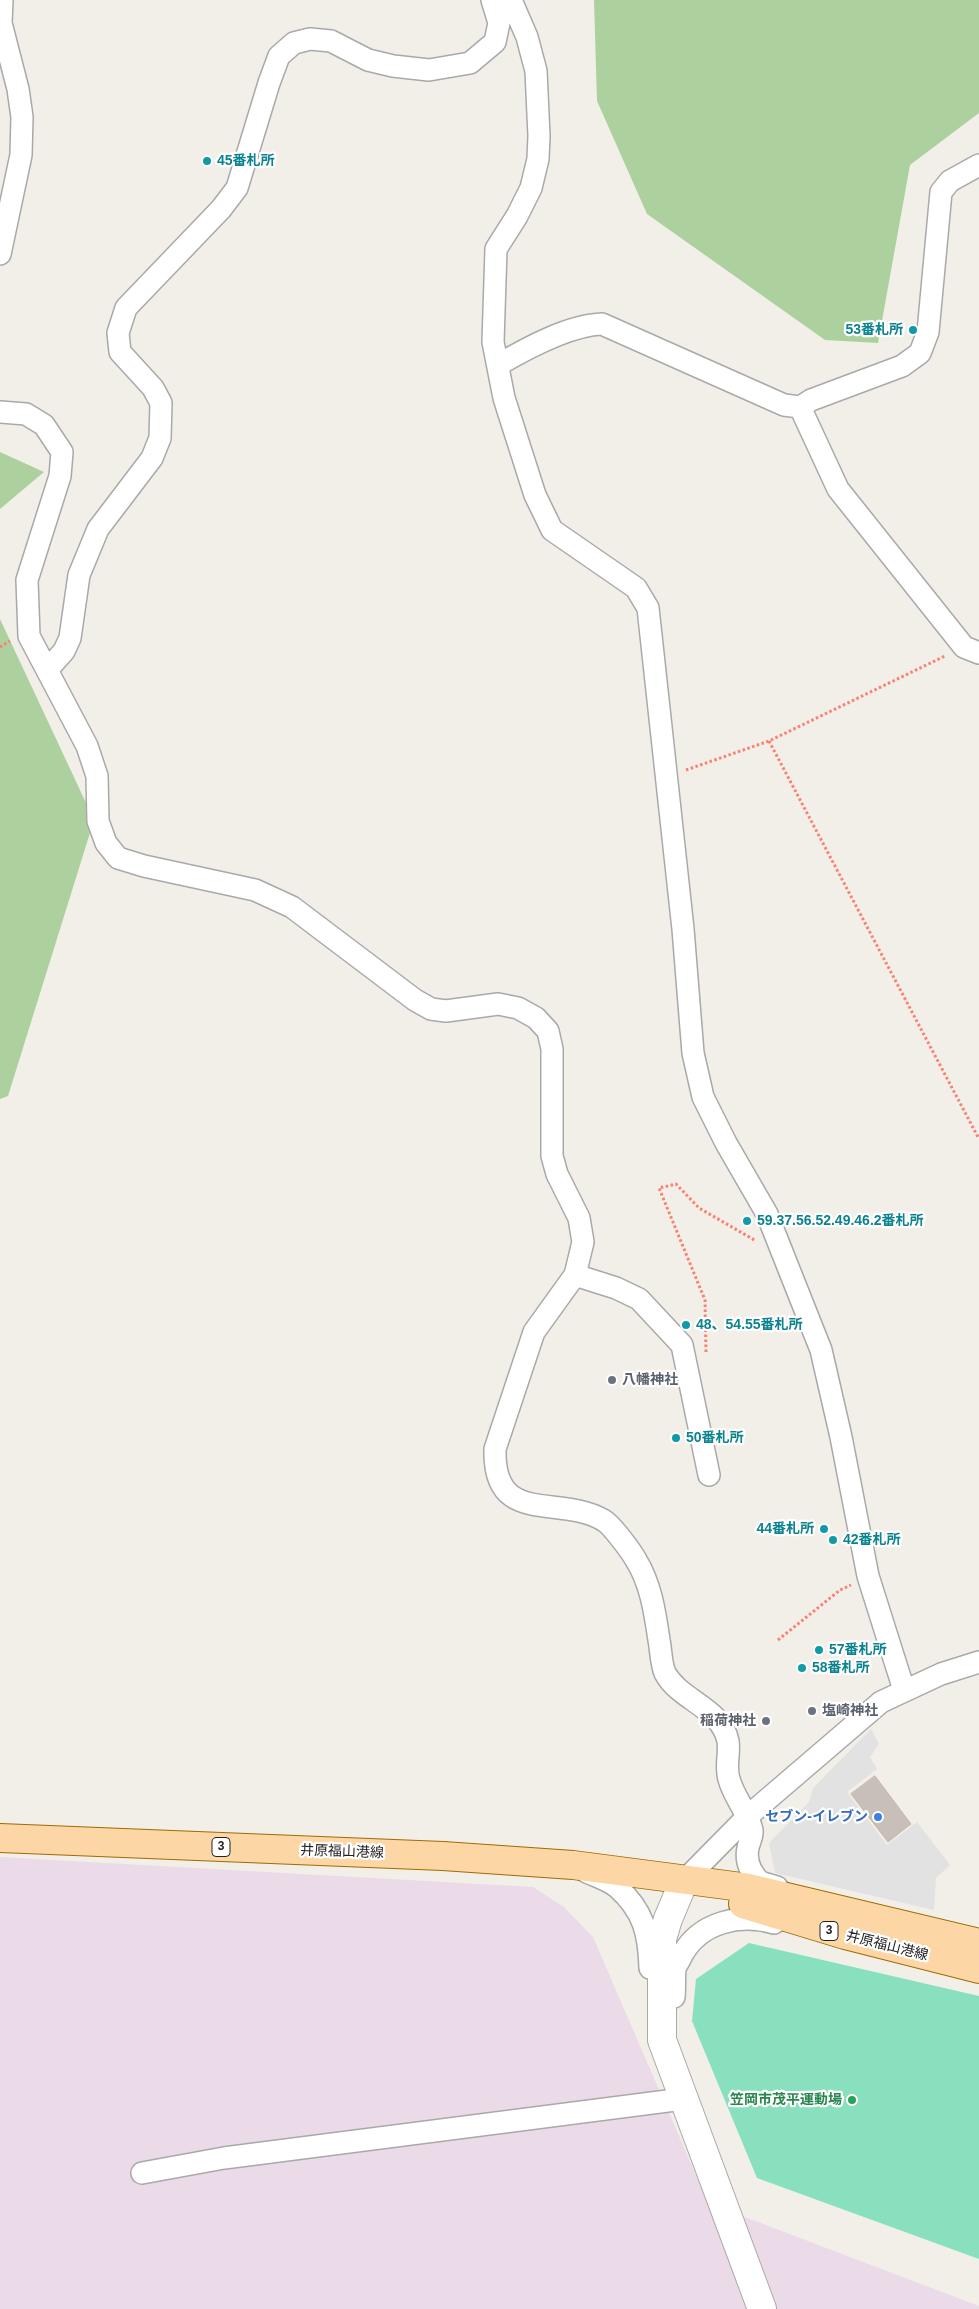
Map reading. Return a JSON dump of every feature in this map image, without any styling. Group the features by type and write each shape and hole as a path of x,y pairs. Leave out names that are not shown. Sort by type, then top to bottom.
{"main road":[{"name":"井原福山港線","path":"0,1838 443,1856 573,1865 749,1888 979,1943"},
{"name":"井原福山港線","path":"684,1881 722,1898 845,1935 979,1969"}],"street":[{"path":"0,254 21,155 22,117 18,89 0,23 2,0"},
{"path":"48,669 64,651 70,638 79,575 98,529 152,458 160,438 161,403 152,388 120,352 118,333 126,308 221,209 237,188 268,83 279,56 294,42 310,39 331,41 368,60 393,66 429,70 470,63 495,42 499,23 492,0"},
{"path":"511,0 527,37 536,71 538,151 530,188 518,216 496,249 493,342 504,398 535,495 552,530 636,588 648,608 682,929 693,1053 703,1097 778,1239 821,1350 841,1436 868,1576 904,1690"},
{"path":"498,365 576,328 589,324 602,324 784,405 800,408 811,400 902,366 920,353 928,332 941,192 950,181 979,165"},
{"path":"800,408 838,489 972,650"},
{"path":"0,412 26,414 44,425 62,452 60,476 27,580 29,636 87,746 97,776 98,821 106,843 118,858 144,866 255,890 292,907 415,1000 431,1009 446,1011 498,1004 518,1008 536,1018 548,1031 552,1049 552,1156 557,1174 579,1218 583,1242 575,1275 534,1332 495,1449 494,1465 498,1479 506,1491 517,1501 587,1514 604,1520 636,1561 650,1590 664,1670 672,1685 714,1716 728,1740 728,1776 735,1798 748,1816 752,1832 748,1850 748,1866 760,1882 807,1896 820,1905"},
{"path":"575,1275 616,1288 639,1299 682,1344 709,1475"},
{"path":"662,2040 662,1939 684,1881 748,1816 881,1702 941,1674 979,1662"},
{"path":"573,1865 616,1886 637,1911 647,1932 650,2021 662,2040 762,2309"},
{"path":"662,2040 673,2014 676,1968 694,1938 710,1927 736,1919 766,1921 826,1938 845,1935"},
{"path":"142,2173 224,2158 683,2099"}],"path":[{"path":"665,777 769,741 972,650"},
{"path":"769,741 979,1139"},
{"path":"706,1358 705,1300 658,1188 676,1184 699,1208 759,1242 778,1239"},
{"path":"778,1640 840,1590 868,1576"}],"shaded area":[{"path":"871,1729 879,1744 870,1757 877,1769 847,1792 887,1845 917,1822 950,1865 936,1878 934,1910 775,1873 769,1843 809,1802 813,1788"},
{"path":"0,1857 533,1887 564,1907 593,1937 708,2203 979,2306 979,2309 0,2309"}],"green space":[{"path":"594,0 979,0 979,113 910,165 878,343 825,340 647,214 597,101"},
{"path":"0,452 44,472 0,509"},
{"path":"0,619 94,820 8,1096 0,1099"},
{"name":"笠岡市茂平運動場","path":"749,1943 979,1996 979,2259 757,2178 692,2021 696,1979"}],"building":[{"path":"875,1776 911,1824 888,1842 851,1794"}],"place":[{"name":"45番札所","path":"207,161"},
{"name":"53番札所","path":"913,330"},
{"name":"59.37.56.52.49.46.2番札所","path":"747,1221"},
{"name":"48、54.55番札所","path":"686,1325"},
{"name":"八幡神社","path":"612,1380"},
{"name":"50番札所","path":"676,1438"},
{"name":"44番札所","path":"824,1529"},
{"name":"42番札所","path":"833,1540"},
{"name":"57番札所","path":"819,1650"},
{"name":"58番札所","path":"802,1668"},
{"name":"塩崎神社","path":"812,1711"},
{"name":"稲荷神社","path":"766,1721"},
{"name":"セブン-イレブン","path":"878,1817"},
{"name":"笠岡市茂平運動場","path":"852,2100"}]}
